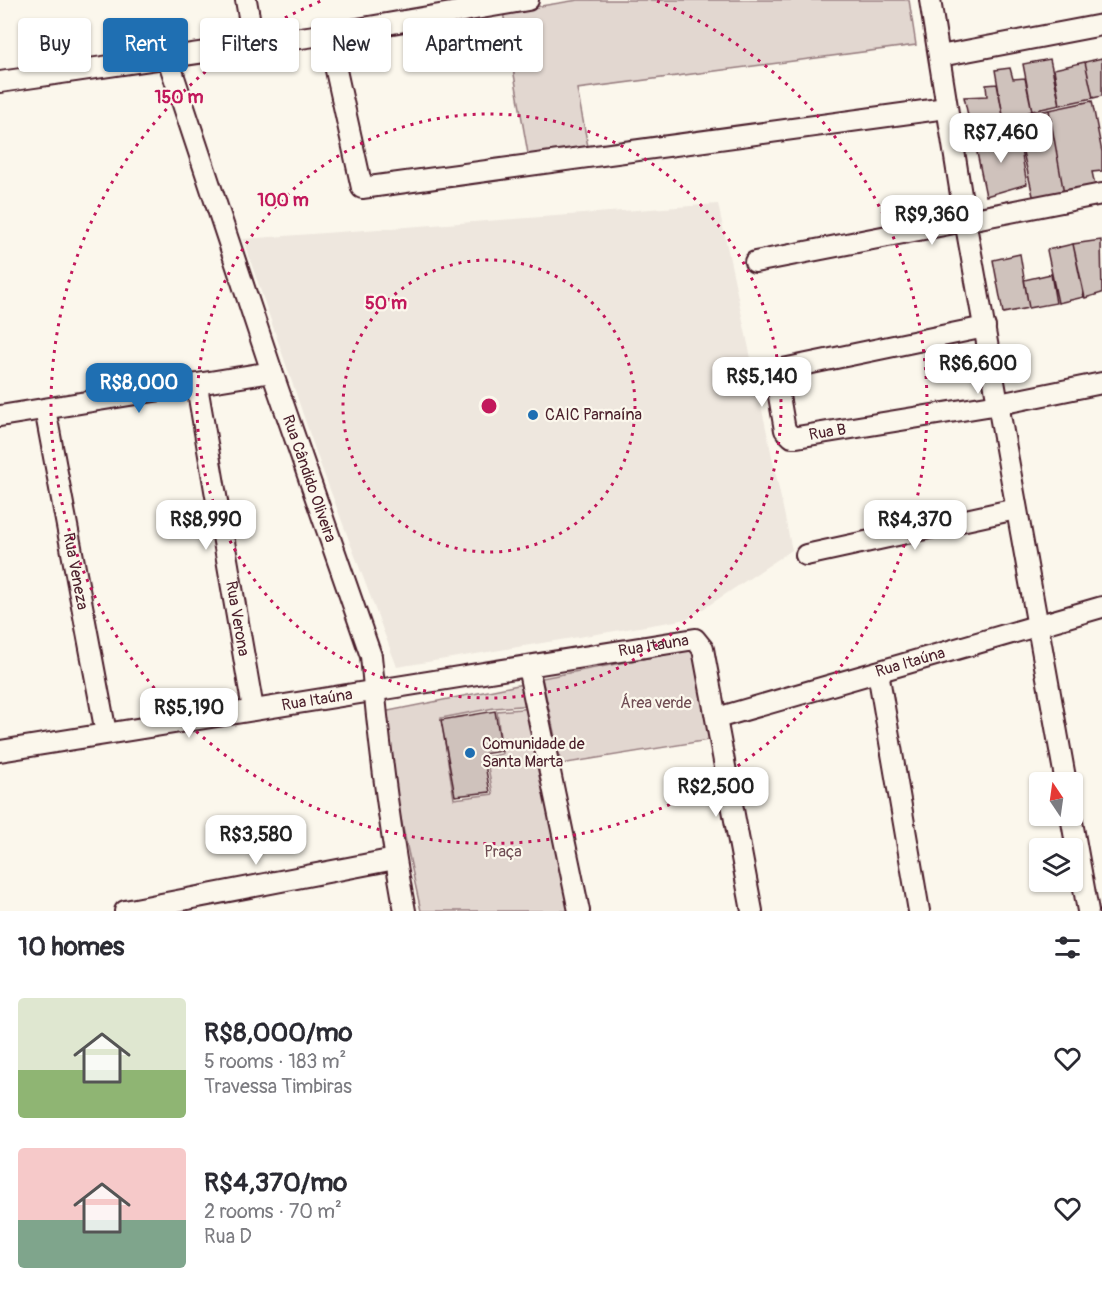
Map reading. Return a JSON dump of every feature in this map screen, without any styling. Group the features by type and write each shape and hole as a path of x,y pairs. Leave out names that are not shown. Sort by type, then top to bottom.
{"street":[{"path":"246,0 249,18"},
{"path":"391,23 528,0"},
{"path":"930,0 964,220 986,327 1016,509 1064,772"},
{"path":"940,56 1102,25"},
{"path":"0,82 103,66"},
{"name":"Rua Cândido Oliveira","path":"172,72 272,372 371,656 373,693 395,859 405,911"},
{"path":"336,72 362,188 946,108"},
{"path":"755,262 1102,194"},
{"name":"Rua B","path":"986,327 783,369 776,379 785,430 792,436 999,404 1102,383"},
{"path":"0,416 197,386 272,372"},
{"name":"Rua Verona","path":"197,386 253,709"},
{"name":"Rua Veneza","path":"45,409 106,733"},
{"path":"806,555 1016,509"},
{"name":"Rua Itaúna","path":"717,718 1102,607"},
{"name":"Rua Itauna","path":"528,667 695,639 703,649 717,718"},
{"path":"528,667 579,911"},
{"name":"Rua Itaúna","path":"0,752 253,709 373,693 528,667"},
{"path":"878,672 919,911"},
{"path":"717,718 752,911"},
{"path":"1073,826 1088,909"},
{"path":"125,911 395,859"}],"shaded area":[{"name":"CAIC Parnaína","path":"718,204 792,550 688,619 397,667 318,458 243,239"}],"green space":[{"path":"578,0 909,0 916,45 577,89 590,157 530,165 514,72 543,72 543,18 504,18 503,12"},
{"name":"Área verde","path":"695,649 709,740 561,764 542,678"},
{"name":"Praça","path":"528,683 532,705 494,708 441,718 454,799 493,794 486,757 502,754 497,711 533,708 574,911 421,911 378,713"}],"building":[{"path":"1102,58 1102,96 1093,98 1085,62"},
{"path":"1050,59 1060,105 1032,111 1023,64"},
{"path":"1085,62 1093,98 1060,105 1054,69"},
{"path":"1010,68 1013,79 1025,78 1032,111 1004,121 995,70"},
{"path":"997,84 1004,121 970,125 964,97 987,96 986,85"},
{"path":"1092,101 1102,152 1102,171 1092,172 1096,190 1064,194 1049,110"},
{"path":"1049,110 1064,194 1034,200 1015,117"},
{"path":"1018,133 1027,184 986,196 975,143"},
{"path":"1101,240 1102,293 1085,298 1073,244"},
{"path":"1073,244 1084,297 1058,303 1047,250"},
{"path":"1020,254 1029,308 1003,313 993,260"},
{"path":"1051,274 1056,303 1029,308 1024,280"},
{"name":"Comunidade de Santa Marta","path":"495,711 502,751 483,754 490,792 455,796 441,720"}],"place":[{"name":"CAIC Parnaína","path":"533,415"},
{"name":"Comunidade de Santa Marta","path":"470,753"}]}
